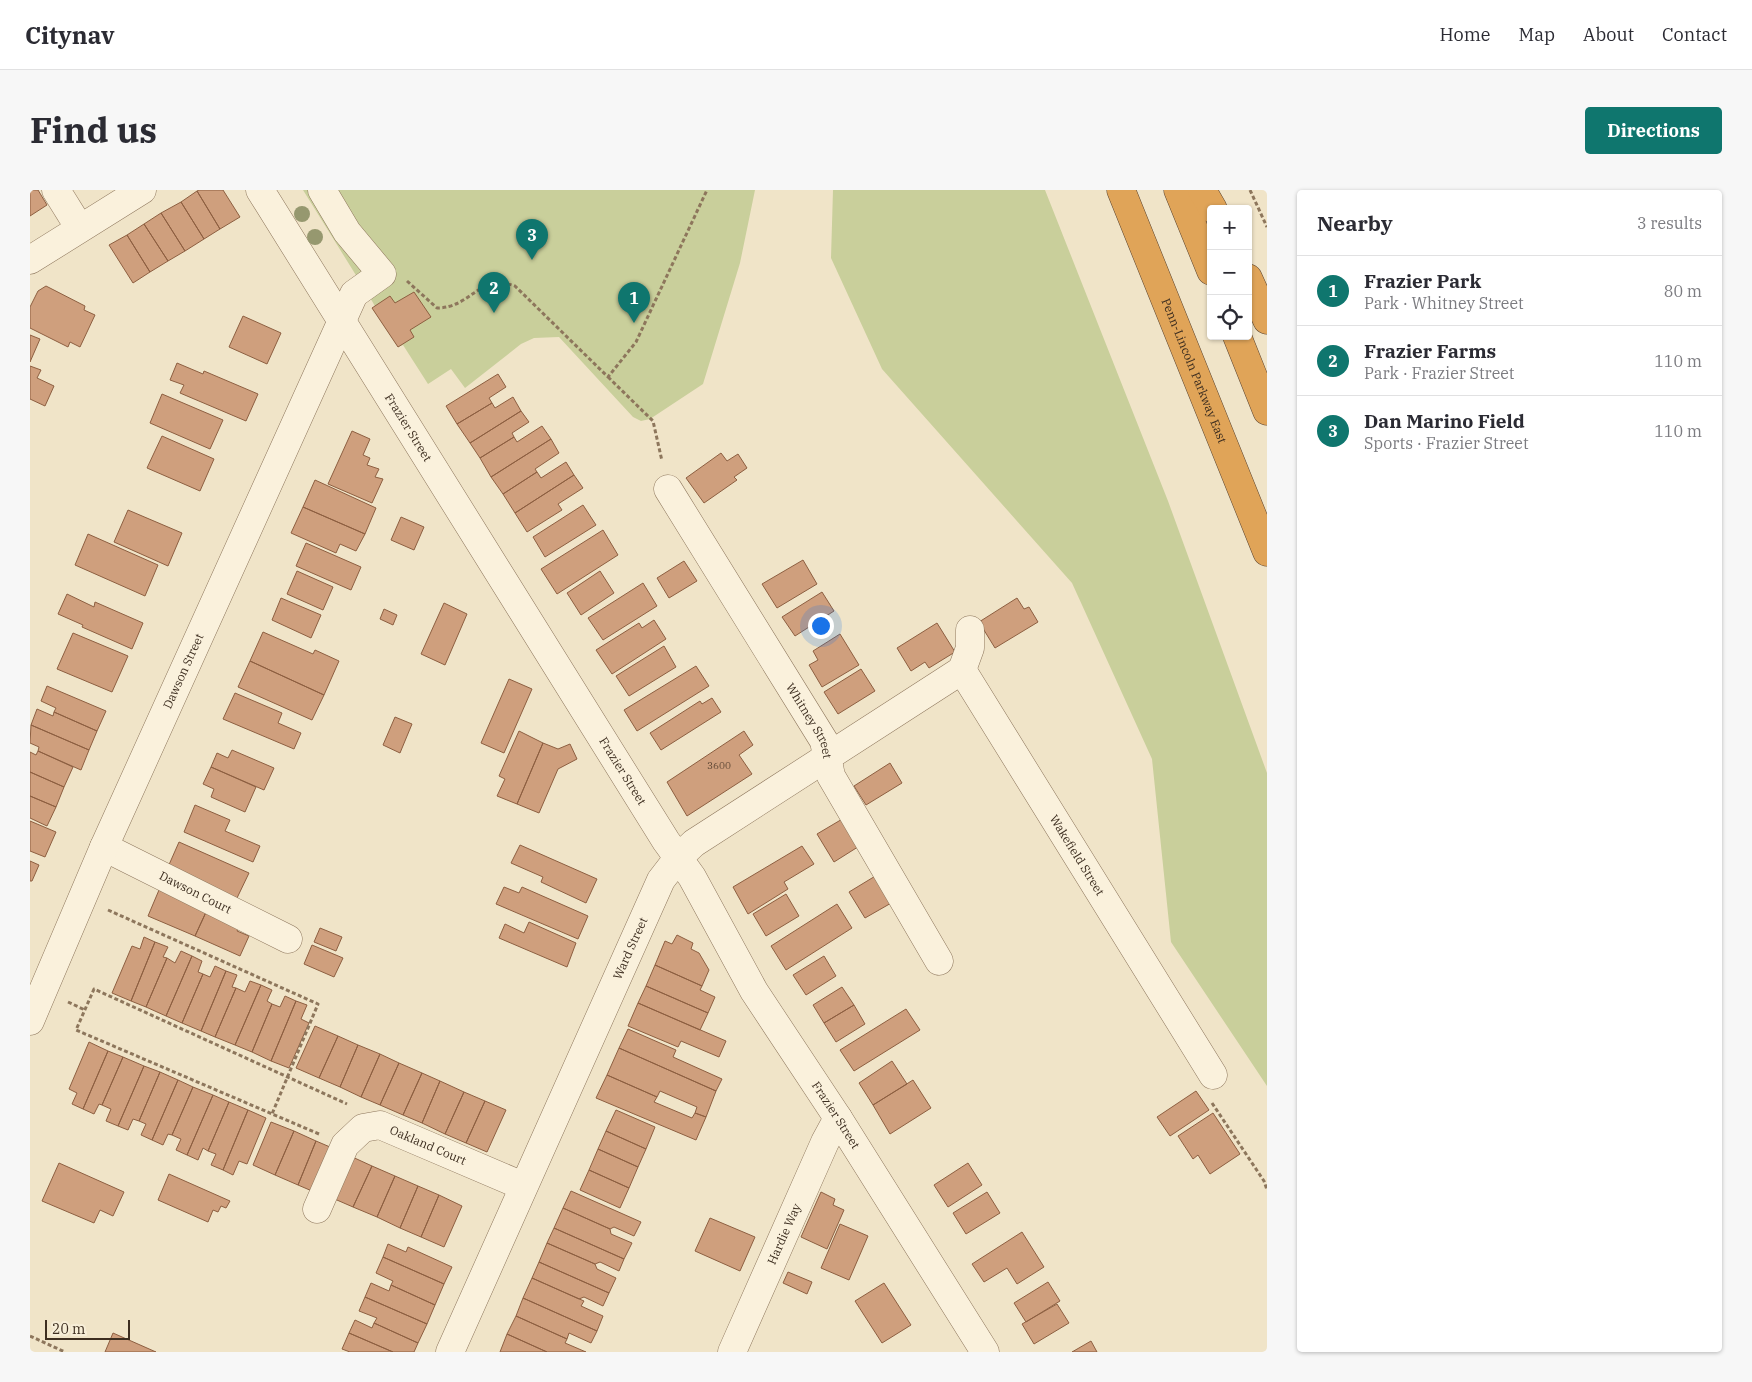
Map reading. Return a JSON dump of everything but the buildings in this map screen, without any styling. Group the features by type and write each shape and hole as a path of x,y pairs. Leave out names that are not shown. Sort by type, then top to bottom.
{"highway":[{"name":"Penn-Lincoln Parkway East","path":"1121,190 1267,552"},
{"path":"1178,190 1207,261"},
{"path":"1202,190 1211,205"},
{"path":"1252,287 1267,320"},
{"path":"1239,340 1267,411"},
{"path":"1256,524 1267,567"}],"street":[{"path":"56,190 79,227"},
{"path":"30,260 79,227 142,190"},
{"name":"Frazier Street","path":"260,190 678,858 692,877 754,991 838,1118 985,1352"},
{"path":"322,190 347,232 382,274"},
{"name":"Dawson Street","path":"30,1021 104,847 354,294 382,274"},
{"name":"Whitney Street","path":"668,489 824,741 831,776 939,961"},
{"path":"962,670 970,648 970,630"},
{"name":"Ward Street","path":"450,1352 662,880 678,858 694,843 962,670"},
{"name":"Wakefield Street","path":"962,670 1213,1075"},
{"name":"Dawson Court","path":"104,847 288,939"},
{"name":"Hardie Way","path":"732,1352 824,1142 838,1118"},
{"name":"Oakland Court","path":"317,1209 345,1145 363,1128 380,1124 523,1186"}],"path":[{"path":"608,377 636,342 708,190"},
{"path":"1250,190 1267,228"},
{"path":"382,274 410,282 437,308 450,308 491,283 503,282 516,286 653,422 668,489"},
{"path":"106,910 318,1004 272,1114"},
{"path":"345,1145 76,1030 94,989 378,1118 380,1124"},
{"path":"67,1001 85,1010"},
{"path":"1213,1075 1198,1082 1264,1181 1267,1190"},
{"path":"30,1336 65,1352"}],"green space":[{"path":"303,190 755,190 740,263 703,384 650,419 641,421 633,417 559,337 534,338 521,344 465,388 451,369 428,384 403,345 398,347 372,301"},
{"path":"833,190 1045,190 1168,501 1267,773 1267,1086 1171,942 1152,759 1072,583 882,369 831,258"}],"place":[{"name":"Dan Marino Field","path":"532,260"},
{"name":"Frazier Farms","path":"494,313"},
{"name":"Frazier Park","path":"634,323"}]}
